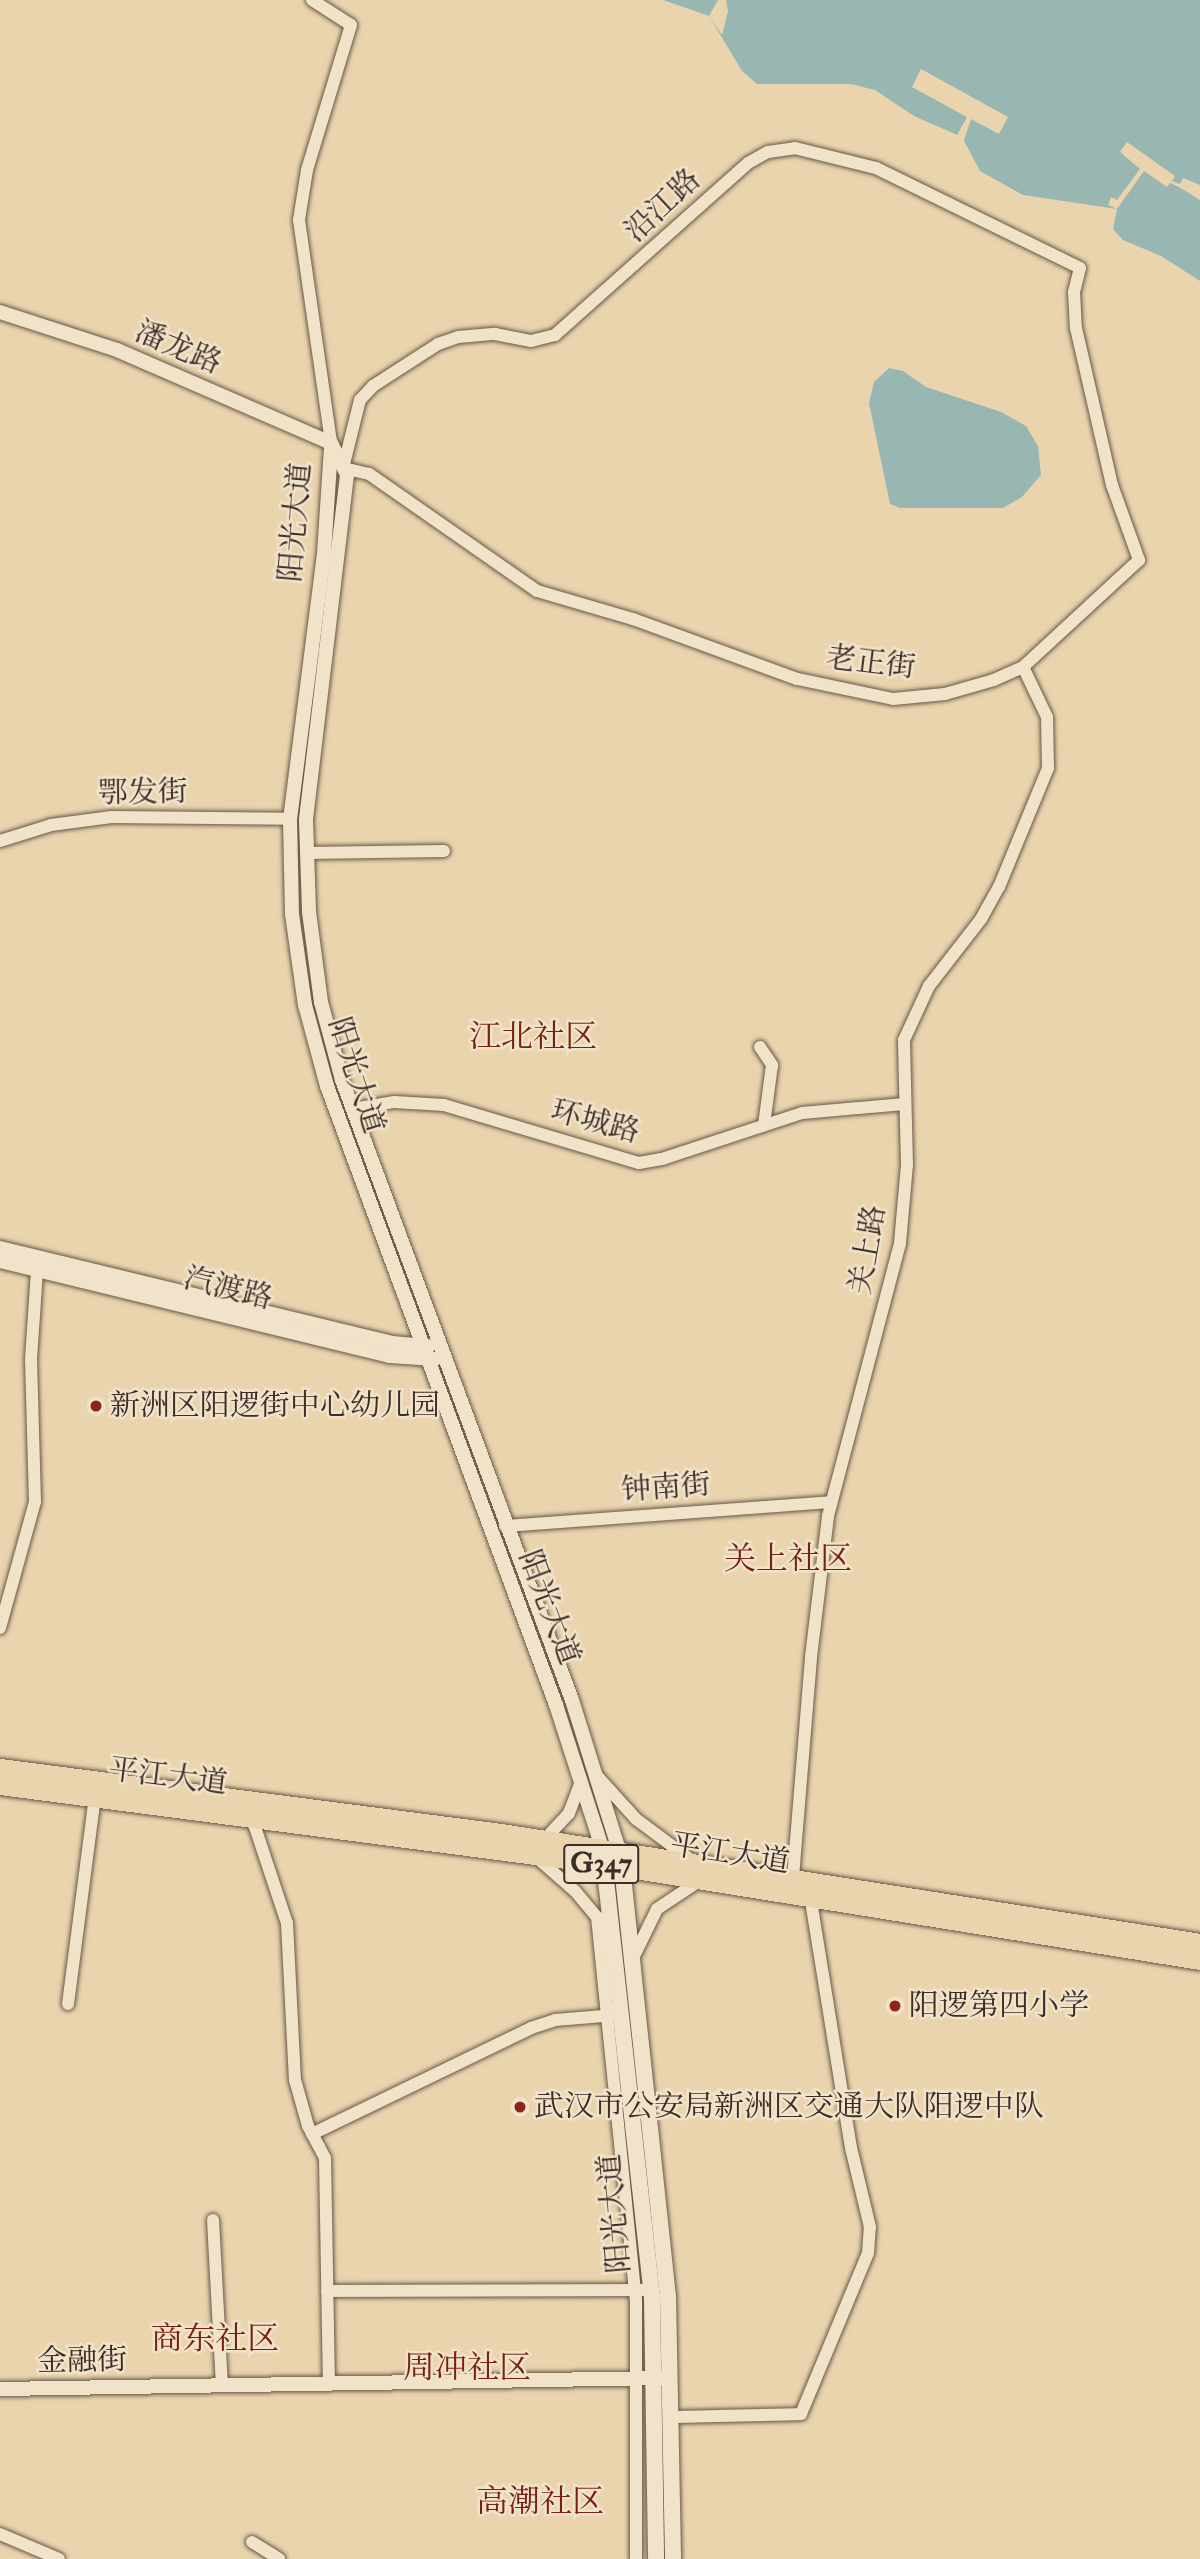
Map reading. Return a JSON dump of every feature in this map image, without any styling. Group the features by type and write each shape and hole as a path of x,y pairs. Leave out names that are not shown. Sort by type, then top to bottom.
{"highway":[{"name":"平江大道","path":"0,1768 613,1857 694,1862 1200,1943"},
{"name":"平江大道","path":"0,1785 252,1818 538,1846"},
{"name":"平江大道","path":"613,1857 704,1880 1200,1960"}],"main road":[{"name":"阳光大道","path":"613,1857 617,1949 616,2015 653,2378 656,2559"},
{"name":"阳光大道","path":"613,1857 634,1956 668,2297 653,2378 670,2417 673,2559"}],"street":[{"path":"312,0 351,25 307,170 299,220 331,443"},
{"name":"沿江路","path":"343,468 360,400 373,386 438,344 458,337 495,334 531,341 555,335 748,163 777,149 813,150 869,165 1080,268"},
{"name":"老正街","path":"343,468 369,474 537,591 633,619 797,679 854,692 911,698 970,688 1023,667 1139,560 1112,485 1076,328 1074,292 1080,268"},
{"name":"潘龙路","path":"0,312 117,350 331,443"},
{"name":"阳光大道","path":"331,443 347,475 341,542 311,754 306,853 321,1002 353,1109 596,1775 613,1857"},
{"name":"阳光大道","path":"331,443 324,554 290,819 292,914 312,1035 581,1781 613,1857"},
{"name":"关上路","path":"793,1877 811,1657 831,1502 900,1243 907,1165 904,1040 909,1024 929,986 986,911 1048,768 1049,725 1023,667"},
{"name":"鄂发街","path":"0,841 51,825 111,817 290,819"},
{"path":"306,853 444,851"},
{"path":"760,1047 772,1065 764,1125"},
{"name":"环城路","path":"353,1109 394,1102 444,1105 639,1163 662,1159 819,1110 905,1104"},
{"name":"汽渡路","path":"0,1248 425,1352"},
{"name":"汽渡路","path":"0,1261 390,1356 443,1353"},
{"path":"0,1628 35,1502 31,1346 37,1270"},
{"name":"钟南街","path":"505,1526 831,1502"},
{"path":"596,1775 636,1819 694,1862"},
{"path":"581,1781 569,1813 538,1846 597,1917 617,1949"},
{"path":"68,2004 95,1797"},
{"path":"252,1818 287,1923 295,2080 312,2134 325,2158 329,2384"},
{"path":"634,1956 657,1909 683,1888 704,1880"},
{"path":"670,2417 801,2414 868,2253 870,2227 851,2148 810,1896"},
{"path":"312,2134 531,2028 555,2020 616,2015 597,1917"},
{"path":"214,2220 222,2385"},
{"path":"327,2291 643,2290"},
{"path":"636,2559 653,2378"},
{"name":"金融街","path":"0,2389 653,2378"},
{"path":"0,2533 59,2559"},
{"path":"252,2542 279,2559"}],"water":[{"path":"663,0 1200,0 1200,281 1161,256 1123,240 1113,229 1117,209 1023,195 980,171 962,137 914,116 875,90 851,84 757,84 742,71 709,16"},
{"path":"889,368 903,371 926,387 1001,412 1026,426 1038,446 1041,475 1022,497 1003,508 900,508 890,504 869,403 874,382"}],"pier":[{"path":"718,0 726,0 728,11 722,35 709,16"},
{"path":"921,69 1008,117 999,134 971,119 963,143 956,137 967,117 912,87"},
{"path":"1127,142 1175,176 1172,181 1180,184 1183,178 1200,185 1200,200 1170,183 1167,187 1144,171 1117,209 1108,205 1111,197 1117,200 1140,169 1120,152"}],"place":[{"name":"新洲区阳逻街中心幼儿园","path":"96,1406"},
{"name":"阳逻第四小学","path":"895,2006"},
{"name":"武汉市公安局新洲区交通大队阳逻中队","path":"520,2107"}],"district":[{"name":"江北社区","path":"533,1037"},
{"name":"关上社区","path":"788,1559"},
{"name":"商东社区","path":"215,2339"},
{"name":"周冲社区","path":"467,2368"},
{"name":"高潮社区","path":"540,2502"}]}
